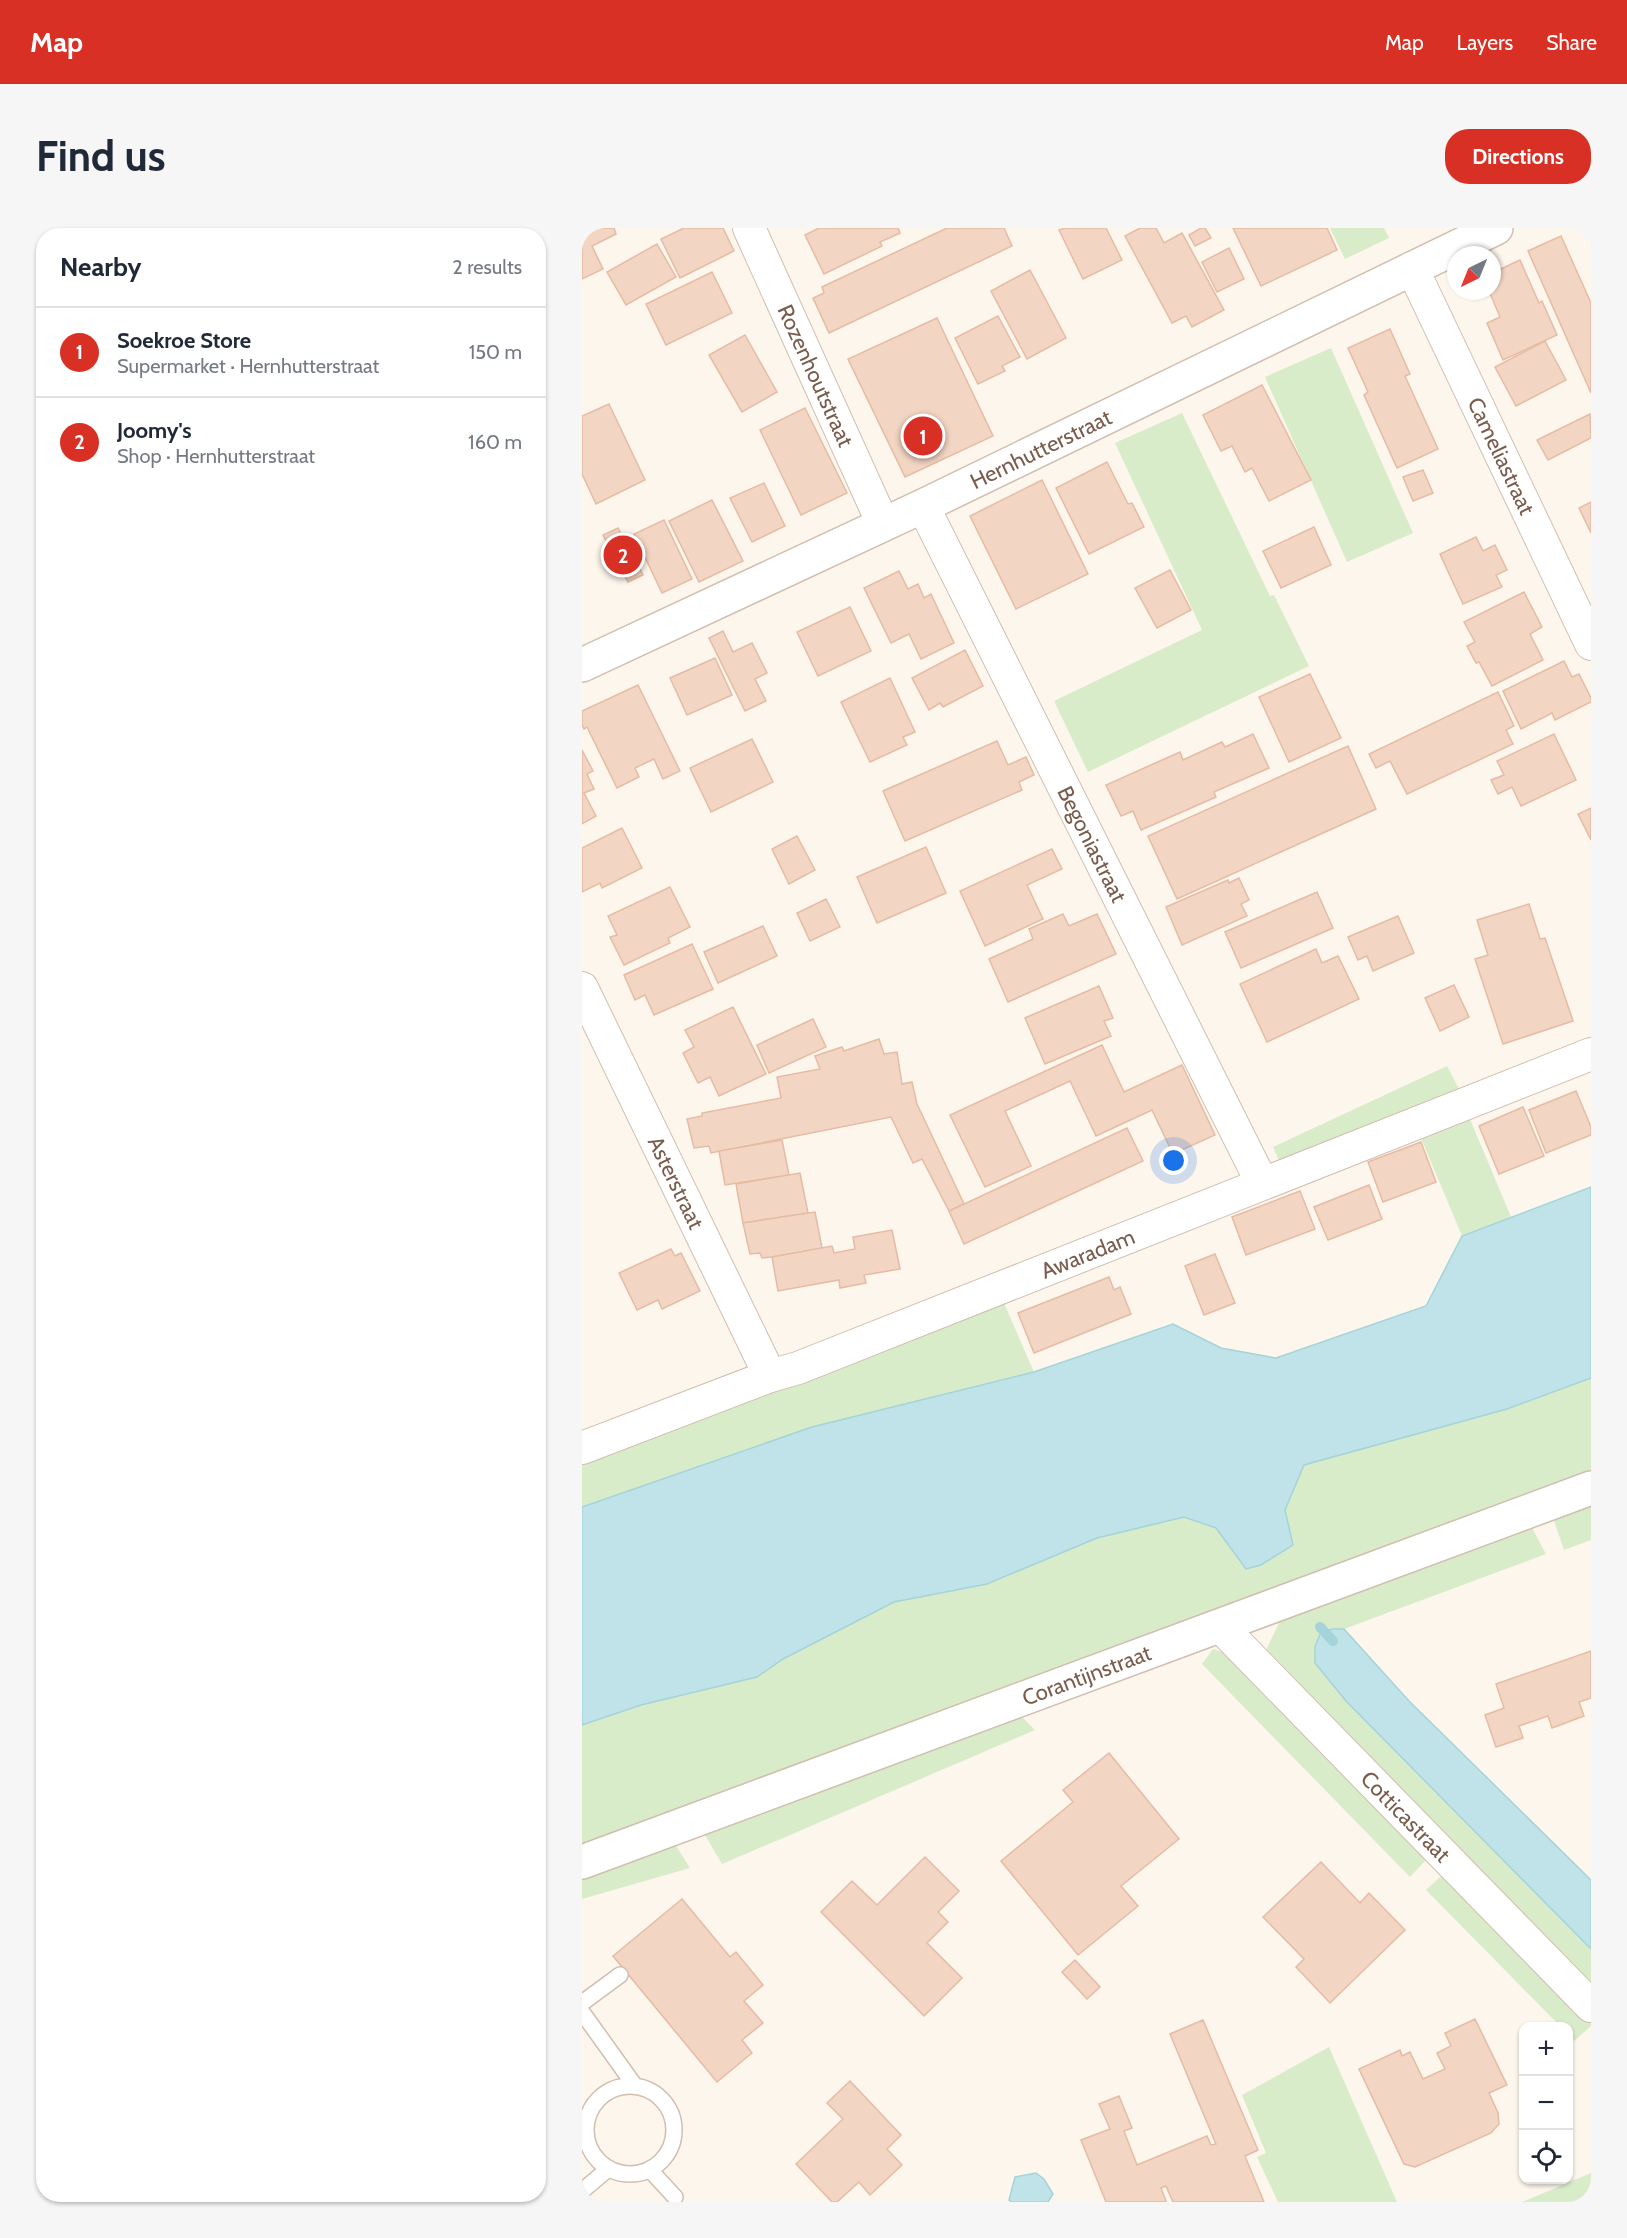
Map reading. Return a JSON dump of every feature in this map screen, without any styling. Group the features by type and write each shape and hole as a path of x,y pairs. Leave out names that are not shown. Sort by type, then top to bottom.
{"street":[{"name":"Rozenhoutstraat","path":"749,228 883,524"},
{"name":"Hernhutterstraat","path":"582,665 923,506 1496,228"},
{"name":"Cameliastraat","path":"1412,268 1591,644"},
{"name":"Begoniastraat","path":"923,506 1262,1183"},
{"name":"Asterstraat","path":"582,988 770,1376"},
{"name":"Awaradam","path":"582,1448 820,1359 1591,1054"},
{"name":"Corantijnstraat","path":"582,1862 1591,1488"},
{"name":"Cotticastraat","path":"1220,1626 1591,2006"}],"lane":[{"path":"620,1975 582,2011 635,2086"},
{"path":"635,2086 648,2090 660,2098 669,2109 674,2122 674,2136 670,2150 662,2162 650,2170 636,2174 623,2174 608,2169 588,2146 585,2131 587,2116 594,2103 605,2093 620,2087 635,2086"},
{"path":"582,2192 608,2169"},
{"path":"650,2170 675,2197"}],"green space":[{"path":"1330,228 1384,228 1389,238 1345,259"},
{"path":"1331,348 1413,533 1347,562 1265,377"},
{"path":"1182,413 1270,596 1274,595 1309,666 1088,772 1054,701 1202,630 1115,443"},
{"path":"1447,1066 1459,1089 1281,1165 1273,1147"},
{"path":"1470,1119 1511,1217 1462,1236 1421,1138"},
{"path":"1003,1301 1034,1372 812,1427 582,1507 582,1459"},
{"path":"1591,1378 1591,1470 1375,1553 582,1844 582,1725 641,1705 757,1677 783,1659 894,1602 987,1584 1097,1538 1184,1517 1216,1528 1246,1569 1293,1545 1285,1510 1304,1465 1507,1409"},
{"path":"1591,1504 1591,1540 1564,1550 1553,1518"},
{"path":"1531,1526 1546,1554 1344,1629 1332,1629 1346,1701 1591,1949 1591,1991 1268,1655 1267,1648 1280,1621"},
{"path":"1213,1649 1239,1658 1425,1850 1425,1861 1410,1877 1202,1664"},
{"path":"1018,1713 1035,1730 722,1864 702,1830"},
{"path":"673,1841 690,1868 582,1899 582,1873"},
{"path":"1448,1870 1591,2017 1591,2026 1574,2041 1573,2022 1556,2022 1426,1890"},
{"path":"1329,2047 1397,2202 1278,2202 1257,2157 1266,2153 1242,2095"},
{"path":"1591,2173 1591,2202 1522,2202 1565,2184 1573,2184 1573,2181"}],"water":[{"path":"1591,1187 1591,1378 1507,1409 1304,1465 1285,1510 1293,1545 1261,1565 1246,1569 1216,1528 1184,1517 1097,1538 987,1584 894,1602 783,1659 757,1677 641,1705 582,1725 582,1507 812,1427 1034,1372 1173,1324 1221,1348 1276,1358 1426,1306 1462,1236"},
{"path":"1332,1629 1344,1629 1409,1701 1591,1880 1591,1949 1346,1701 1315,1663 1315,1647 1320,1634"},
{"path":"1036,2173 1044,2179 1053,2194 1048,2202 1011,2202 1009,2200 1015,2177"}],"building":[{"path":"582,228 614,228 616,234 592,246 603,269 582,279"},
{"path":"684,228 723,228 734,251 680,278 661,239"},
{"path":"819,228 898,228 900,233 880,242 882,246 824,274 805,235"},
{"path":"947,228 1004,228 1012,246 829,333 813,298 824,293 822,287"},
{"path":"1106,228 1122,260 1083,279 1059,230"},
{"path":"1140,228 1156,228 1164,243 1182,233 1224,310 1192,327 1186,316 1172,323 1125,236"},
{"path":"1205,228 1211,238 1195,246 1189,235"},
{"path":"1233,228 1327,228 1337,250 1261,286"},
{"path":"1561,236 1591,303 1591,393 1528,251"},
{"path":"657,244 676,277 626,305 607,272"},
{"path":"1229,248 1244,279 1217,292 1202,262"},
{"path":"1520,260 1539,303 1542,301 1557,335 1503,360 1487,323 1500,317 1493,300 1501,300 1501,269"},
{"path":"1030,270 1066,338 1027,359 991,291"},
{"path":"712,272 732,313 666,345 646,304"},
{"path":"998,316 1020,357 1002,366 1005,371 978,384 955,338"},
{"path":"937,318 993,436 905,477 848,359"},
{"path":"1390,329 1410,374 1405,376 1438,449 1397,468 1364,395 1368,392 1348,348"},
{"path":"745,335 777,392 742,412 709,355"},
{"path":"1545,341 1566,380 1516,406 1495,367"},
{"path":"1262,385 1311,480 1269,501 1252,468 1245,472 1232,446 1221,451 1203,415"},
{"path":"609,404 645,480 596,504 582,474 582,416"},
{"path":"805,408 847,493 801,515 760,430"},
{"path":"1590,414 1591,438 1548,460 1537,440"},
{"path":"1107,462 1128,504 1132,503 1144,527 1089,554 1056,488"},
{"path":"1423,470 1433,493 1413,501 1403,477"},
{"path":"1042,480 1088,574 1016,609 970,516"},
{"path":"764,483 785,526 752,542 730,498"},
{"path":"712,500 743,561 699,582 669,521"},
{"path":"1591,502 1591,533 1579,508"},
{"path":"664,520 692,579 662,593 634,534"},
{"path":"1314,527 1331,565 1281,588 1263,551"},
{"path":"618,528 643,575 628,582 603,535"},
{"path":"1476,537 1483,551 1495,545 1507,570 1496,575 1502,587 1463,604 1440,554"},
{"path":"1170,570 1191,610 1157,628 1135,588"},
{"path":"899,571 908,589 918,584 924,598 931,594 954,643 921,659 909,634 891,643 864,588"},
{"path":"1524,592 1542,627 1530,634 1543,660 1492,686 1467,646 1475,642 1464,622"},
{"path":"850,607 871,651 818,676 797,632"},
{"path":"723,631 733,652 752,643 767,673 755,679 766,701 745,711 709,638"},
{"path":"965,650 983,686 943,707 940,703 929,710 912,678"},
{"path":"715,658 732,695 687,715 670,678"},
{"path":"1564,661 1572,677 1579,674 1591,702 1555,720 1552,713 1521,729 1503,691"},
{"path":"1310,674 1341,738 1289,762 1259,697"},
{"path":"890,678 915,732 903,737 907,745 870,762 841,702"},
{"path":"638,685 680,771 663,779 654,759 635,768 639,777 617,788 587,727 584,729 582,711"},
{"path":"1498,692 1514,726 1506,730 1513,744 1407,794 1390,761 1376,768 1369,754"},
{"path":"1253,734 1269,768 1214,792 1216,797 1141,830 1133,811 1121,816 1106,785 1180,752 1183,760 1222,742 1225,747"},
{"path":"1554,734 1576,780 1521,806 1512,787 1498,794 1491,780 1504,775 1497,761"},
{"path":"752,739 773,782 711,812 690,768"},
{"path":"997,741 1008,765 1026,757 1034,775 1019,782 1022,790 905,841 883,791"},
{"path":"1348,746 1376,809 1177,899 1148,836"},
{"path":"582,750 593,771 587,774 594,789 584,793 596,816 582,824"},
{"path":"1591,808 1591,840 1578,814"},
{"path":"622,828 642,868 602,888 600,883 582,892 582,848"},
{"path":"797,836 815,870 789,884 772,849"},
{"path":"926,847 946,893 877,923 857,877"},
{"path":"1052,849 1062,869 1027,885 1043,919 985,946 960,891"},
{"path":"1239,878 1249,900 1241,904 1247,916 1182,945 1166,907 1228,880 1229,883"},
{"path":"670,887 690,927 668,938 670,943 624,965 610,937 617,935 608,916"},
{"path":"1317,892 1333,928 1241,968 1225,932"},
{"path":"826,899 840,927 810,941 797,913"},
{"path":"1529,904 1540,939 1545,938 1573,1021 1503,1044 1475,959 1488,955 1477,920"},
{"path":"1063,914 1069,926 1097,914 1116,954 1008,1002 989,959 1033,939 1029,929"},
{"path":"1398,916 1414,953 1373,971 1367,956 1358,960 1348,937"},
{"path":"763,926 777,956 718,983 704,952"},
{"path":"692,944 713,989 654,1015 645,995 635,1000 624,975"},
{"path":"1316,949 1322,963 1338,956 1359,999 1267,1042 1240,984"},
{"path":"1454,985 1469,1017 1440,1031 1425,998"},
{"path":"1099,986 1113,1018 1104,1021 1111,1036 1045,1064 1025,1018"},
{"path":"733,1007 766,1074 719,1096 710,1077 698,1083 683,1053 694,1047 685,1030"},
{"path":"813,1019 826,1047 769,1073 757,1045"},
{"path":"879,1039 884,1054 897,1052 902,1084 912,1082 917,1104 964,1204 949,1211 922,1159 913,1163 891,1117 711,1153 709,1146 694,1148 687,1119 702,1116 702,1113 781,1098 777,1077 820,1069 815,1056 842,1047 844,1051"},
{"path":"1102,1045 1124,1092 1182,1065 1215,1135 1173,1154 1152,1110 1096,1136 1070,1081 1005,1111 1031,1166 985,1187 950,1115"},
{"path":"1576,1091 1591,1127 1591,1135 1546,1153 1529,1110"},
{"path":"1523,1107 1544,1156 1499,1174 1479,1126"},
{"path":"1127,1128 1143,1161 964,1244 949,1211"},
{"path":"782,1140 789,1175 725,1185 719,1151"},
{"path":"1421,1142 1436,1182 1383,1202 1368,1162"},
{"path":"800,1173 808,1213 743,1223 736,1184"},
{"path":"1369,1185 1382,1219 1328,1240 1314,1207"},
{"path":"1300,1191 1315,1229 1246,1255 1232,1217"},
{"path":"815,1212 822,1248 762,1258 760,1253 750,1254 743,1223"},
{"path":"892,1230 900,1269 864,1275 866,1283 840,1288 839,1280 778,1291 772,1257 832,1246 834,1253 855,1249 853,1237"},
{"path":"671,1249 675,1256 681,1253 700,1291 662,1309 658,1300 637,1310 619,1273"},
{"path":"1215,1254 1235,1303 1204,1315 1185,1266"},
{"path":"1109,1277 1114,1290 1120,1287 1131,1314 1034,1353 1018,1313"},
{"path":"1591,1651 1591,1698 1579,1702 1584,1716 1552,1728 1548,1716 1519,1726 1523,1738 1496,1747 1485,1715 1504,1708 1496,1684"},
{"path":"1109,1753 1179,1839 1121,1886 1138,1906 1078,1955 1001,1861 1073,1802 1063,1790"},
{"path":"925,1857 959,1891 938,1912 948,1922 927,1943 962,1978 924,2016 821,1912 852,1881 877,1905"},
{"path":"1321,1862 1360,1903 1369,1893 1405,1930 1330,2003 1296,1967 1304,1959 1263,1917"},
{"path":"682,1899 730,1957 736,1952 763,1985 744,2001 763,2023 742,2040 752,2053 717,2082 613,1956"},
{"path":"1075,1960 1100,1987 1087,1999 1062,1972"},
{"path":"1475,2019 1507,2085 1489,2093 1498,2113 1499,2124 1491,2133 1415,2167 1404,2164 1359,2069 1400,2050 1402,2056 1410,2052 1423,2079 1445,2069 1437,2053 1451,2046 1445,2033"},
{"path":"1203,2020 1258,2150 1245,2156 1264,2202 1173,2202 1166,2186 1161,2188 1166,2201 1164,2202 1106,2202 1081,2140 1110,2129 1099,2104 1119,2096 1132,2128 1124,2131 1137,2165 1207,2136 1211,2145 1216,2144 1170,2034"},
{"path":"850,2081 901,2135 887,2149 902,2165 870,2195 859,2182 837,2202 832,2202 796,2164 843,2119 827,2103"}],"waterway":[{"path":"1320,1627 1333,1641"}],"place":[{"name":"Soekroe Store","path":"923,436"},
{"name":"Joomy's","path":"623,555"}]}
